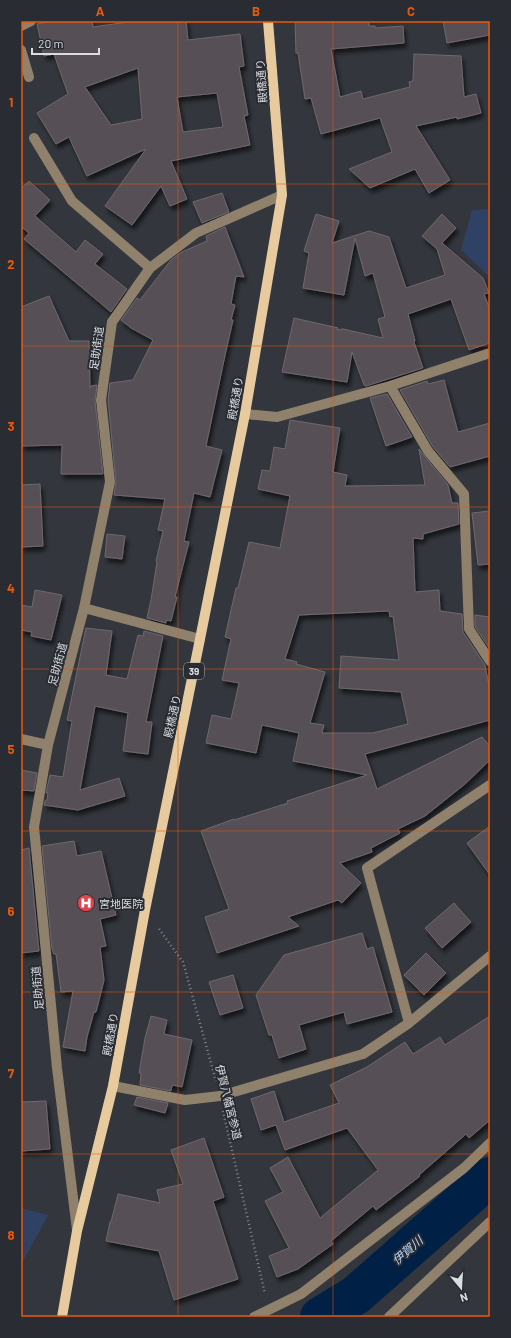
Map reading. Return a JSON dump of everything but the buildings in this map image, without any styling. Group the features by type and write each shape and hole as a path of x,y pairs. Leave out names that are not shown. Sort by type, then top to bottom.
{"main road":[{"name":"殿橋通り","path":"62,1317 77,1231 113,1086 145,910 245,414 282,195 268,21"}],"street":[{"path":"21,26 32,21"},
{"path":"21,50 30,77"},
{"path":"34,138 72,200 150,268"},
{"name":"足助街道","path":"77,1231 57,1068 34,827 48,745 84,608 110,482 101,400 112,322 150,268 196,233 282,195"},
{"path":"245,414 276,417 390,386 490,353"},
{"path":"390,386 428,451 464,494 469,629 490,661"},
{"path":"84,608 200,639"},
{"path":"21,739 48,745"},
{"path":"409,1023 367,868 490,785"},
{"path":"113,1086 185,1100 220,1096 363,1054 409,1023 490,956"},
{"path":"254,1317 300,1294 464,1168 490,1143"},
{"path":"389,1317 490,1222"}],"path":[{"name":"伊賀八幡宮参道","path":"145,910 183,962 220,1096 269,1310"}],"shaded area":[{"path":"490,209 490,277 461,250 472,210"},
{"path":"21,1208 48,1215 21,1265"}],"waterway":[{"name":"伊賀川","path":"320,1317 356,1295 490,1177"}],"place":[{"name":"宮地医院","path":"86,903"}]}
